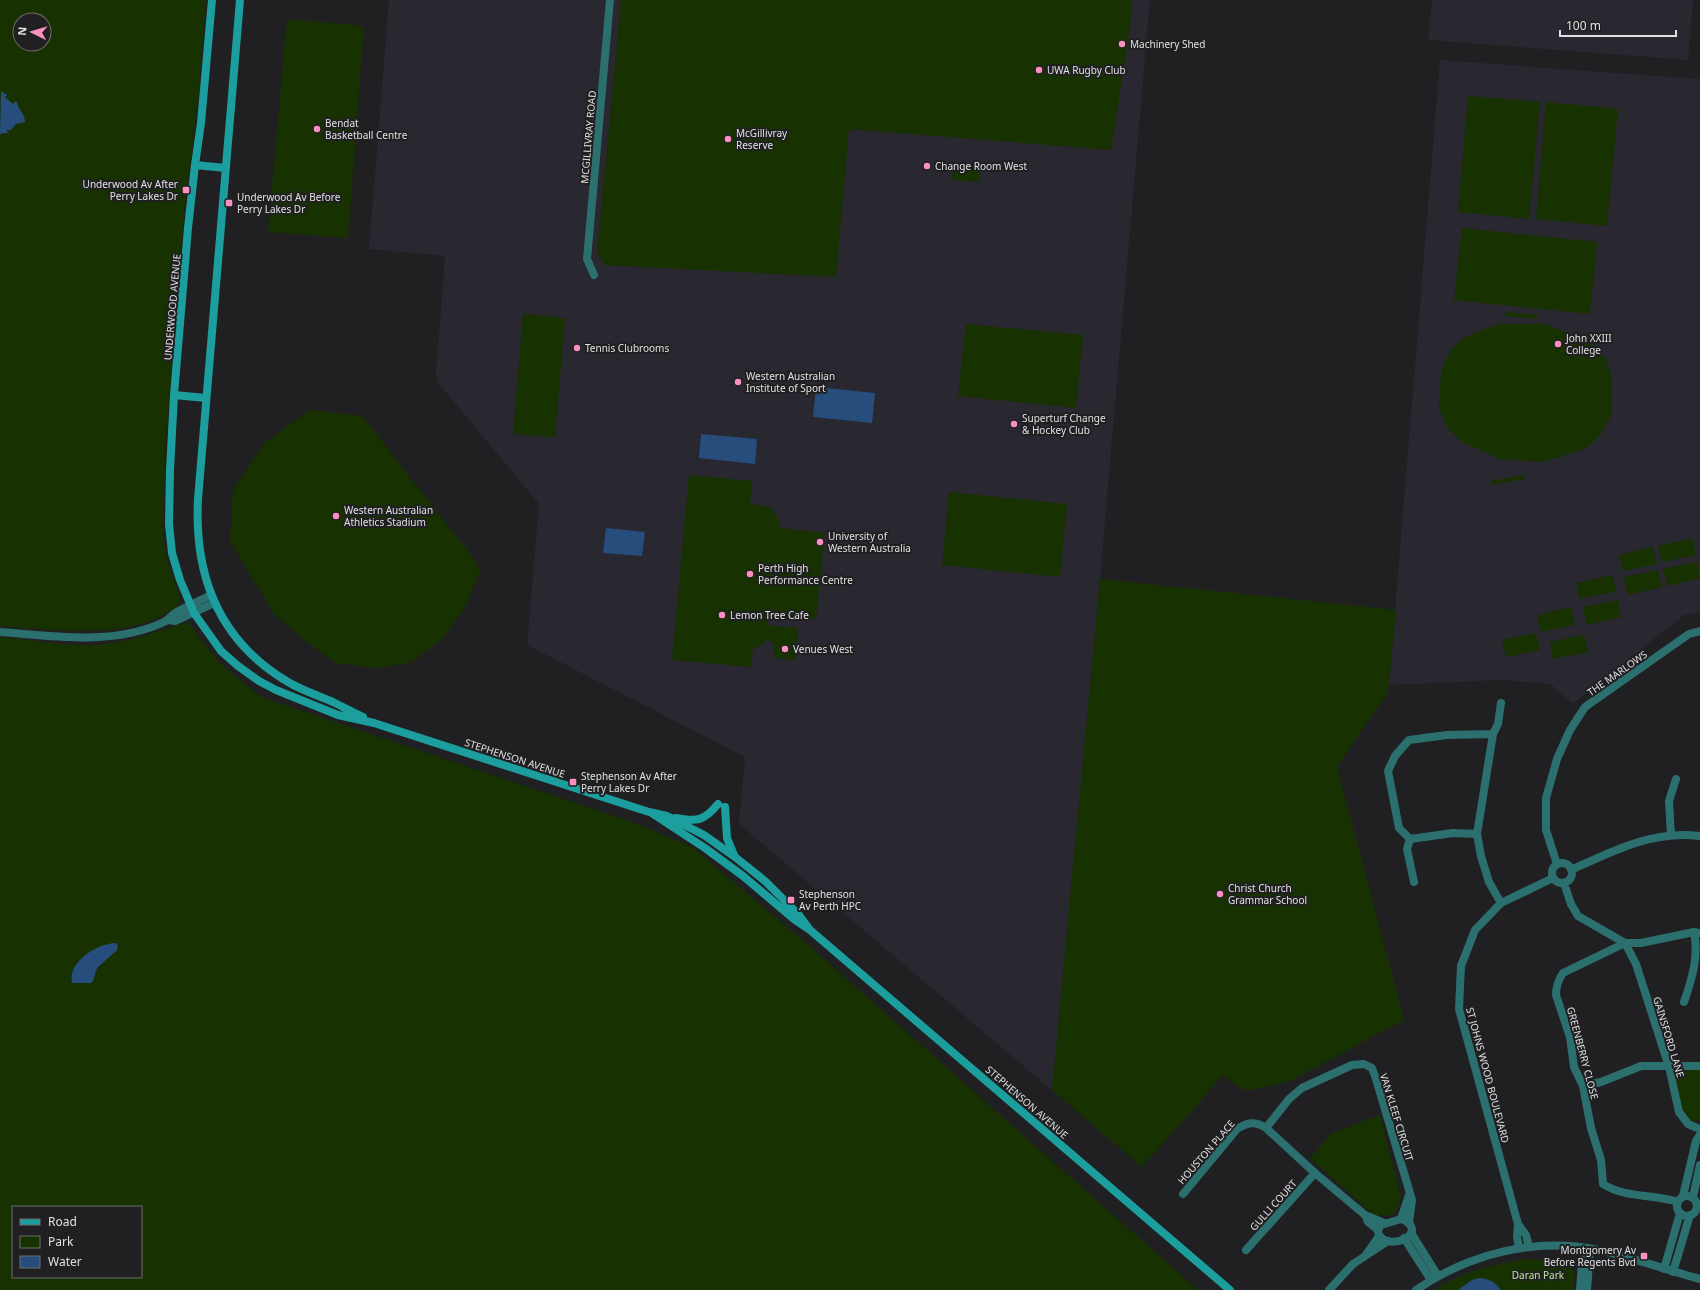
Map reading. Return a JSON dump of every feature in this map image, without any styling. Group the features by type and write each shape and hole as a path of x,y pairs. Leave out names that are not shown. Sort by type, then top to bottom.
{"main road":[{"name":"UNDERWOOD AVENUE","path":"192,609 176,567 170,531 170,470 174,395 212,0"},
{"path":"214,603 203,571 197,528 198,499 240,0"},
{"path":"195,165 226,168"},
{"path":"174,395 206,398"},
{"name":"STEPHENSON AVENUE","path":"214,603 235,635 252,655 271,671 295,686 374,723"},
{"name":"STEPHENSON AVENUE","path":"192,609 221,651 238,666 259,681 276,690 338,715 374,723 649,812 668,816 704,836 765,881 799,915 810,930"},
{"path":"668,816 690,820 700,819 722,806 727,838 735,858"},
{"name":"STEPHENSON AVENUE","path":"649,812 705,848 744,876 795,920 810,930 1230,1290"}],"street":[{"name":"MCGILLIVRAY ROAD","path":"594,275 587,259 610,0"},
{"path":"0,632 88,638 127,633 168,620 175,621 211,595"},
{"path":"192,609 214,603"},
{"name":"THE MARLOWS","path":"1557,864 1546,830 1546,798 1557,759 1570,730 1585,707 1689,634 1700,631"},
{"path":"1501,703 1498,724 1492,734 1477,834 1481,856 1489,882 1501,903"},
{"path":"1477,834 1453,833 1410,838 1399,828 1388,772 1395,756 1408,740 1447,735 1492,734"},
{"path":"1671,835 1669,801 1676,778"},
{"path":"1571,870 1602,856 1650,838 1684,834 1700,836"},
{"path":"1410,838 1407,849 1414,882"},
{"path":"1557,864 1566,864 1571,870 1571,877 1564,883 1559,883 1553,878 1552,870 1557,864"},
{"name":"ST JOHNS WOOD BOULEVARD","path":"1519,1248 1517,1237 1518,1224 1459,1009 1461,966 1475,930 1501,903 1553,878"},
{"path":"1564,883 1571,904 1578,916 1625,943 1641,943 1697,932 1697,946 1693,975 1684,1002"},
{"name":"GAINSFORD LANE","path":"1625,943 1636,964 1669,1067 1681,1116 1688,1124 1700,1129"},
{"name":"GREENBERRY CLOSE","path":"1625,943 1569,970 1559,978 1556,995 1570,1037 1574,1067 1583,1086 1591,1128 1604,1173 1603,1184 1615,1190 1680,1199"},
{"name":"VAN KLEEF CIRCUIT","path":"1266,1128 1289,1099 1302,1088 1352,1065 1364,1064 1372,1068 1412,1200 1405,1221 1411,1227 1408,1236"},
{"path":"1583,1086 1601,1082 1641,1066 1700,1066"},
{"name":"HOUSTON PLACE","path":"1183,1194 1237,1128 1253,1122 1266,1128"},
{"path":"1266,1128 1364,1215 1384,1223 1405,1221"},
{"path":"1690,1215 1680,1213 1677,1208 1696,1141 1700,1135"},
{"path":"1673,1272 1690,1215 1698,1209 1696,1201 1693,1197 1700,1165"},
{"name":"GULLI COURT","path":"1246,1250 1315,1173"},
{"path":"1680,1199 1688,1196 1693,1197"},
{"path":"1664,1269 1680,1213"},
{"path":"1364,1215 1384,1241 1388,1241"},
{"path":"1364,1256 1384,1223"},
{"name":"ST JOHNS WOOD BOULEVARD","path":"1518,1224 1526,1235 1529,1247"},
{"path":"1329,1290 1353,1264 1364,1256 1373,1252 1388,1241 1408,1236 1434,1278"},
{"path":"1416,1290 1434,1278 1482,1257 1529,1247 1565,1246 1587,1248 1700,1279"},
{"path":"1580,1290 1587,1248"},
{"path":"1587,1248 1587,1290"}],"shaded area":[{"name":"University of Western Australia","path":"389,0 1150,0 1100,579 1395,610 1440,60 1700,79 1700,612 1684,615 1573,704 1550,684 1500,680 1390,685 1391,655 1388,692 1337,767 1404,1020 1290,1081 1245,1091 1223,1075 1142,1167 739,824 745,757 527,645 539,504 439,384 436,373 445,256 369,249"},
{"path":"1432,0 1693,0 1688,60 1428,40"}],"green space":[{"path":"0,0 206,0 198,100 184,213 165,454 163,540 170,570 179,594 180,603 163,615 142,624 94,631 44,630 0,626"},
{"name":"McGillivray Reserve","path":"621,0 1132,0 1130,28 1111,150 849,129 836,277 605,265 597,253"},
{"name":"Bendat Basketball Centre","path":"287,19 364,26 348,238 268,232"},
{"path":"1468,96 1540,102 1529,219 1458,212"},
{"path":"1546,102 1618,109 1607,226 1536,219"},
{"path":"954,163 980,165 979,182 952,180"},
{"path":"1462,228 1597,242 1590,314 1454,300"},
{"path":"1505,312 1537,315 1537,319 1505,316"},
{"path":"523,314 565,318 555,437 513,434"},
{"path":"966,324 1083,335 1076,408 958,396"},
{"path":"1498,324 1545,324 1589,342 1605,358 1612,378 1612,414 1601,434 1586,448 1543,462 1500,459 1462,442 1447,427 1439,408 1441,371 1450,351 1465,337"},
{"name":"Western Australian Athletics Stadium","path":"310,410 362,416 475,560 480,572 464,609 441,640 410,663 377,668 336,663 304,640 274,614 230,541 233,490 264,443"},
{"name":"Perth High Performance Centre","path":"689,475 752,481 750,504 771,509 776,516 780,528 825,533 816,619 768,615 767,625 798,628 795,660 773,658 774,645 767,639 761,645 753,649 751,667 672,660"},
{"path":"1523,475 1524,479 1491,485 1491,481"},
{"path":"949,492 1067,504 1060,577 942,565"},
{"path":"1692,538 1696,555 1662,562 1658,546"},
{"path":"1653,547 1657,564 1623,571 1619,555"},
{"path":"1697,562 1700,578 1667,586 1663,569"},
{"path":"1658,570 1662,587 1628,595 1624,577"},
{"path":"1612,575 1616,591 1580,599 1576,583"},
{"name":"Christ Church Grammar School","path":"1100,579 1396,610 1388,692 1337,767 1404,1020 1290,1081 1245,1091 1223,1075 1142,1167 1052,1090"},
{"path":"1618,600 1621,617 1587,625 1583,607"},
{"path":"1571,607 1575,625 1541,632 1537,615"},
{"path":"188,622 218,662 261,697 635,823 692,847 806,943 1198,1290 0,1290 0,637 66,644 92,645 115,643"},
{"path":"1536,633 1540,650 1506,657 1502,640"},
{"path":"1584,635 1588,652 1553,659 1550,642"},
{"path":"1700,1070 1700,1119 1692,1122 1688,1119 1681,1107 1676,1085 1677,1078 1683,1071"},
{"path":"1380,1115 1401,1197 1396,1211 1393,1214 1385,1216 1374,1215 1310,1158 1332,1133"},
{"name":"Daran Park","path":"1528,1259 1562,1263 1568,1266 1572,1269 1574,1274 1573,1290 1435,1290 1446,1283 1480,1269"}],"water":[{"path":"1,91 7,95 5,97 13,104 16,101 17,102 24,116 25,122 16,124 11,130 6,131 10,133 2,133 0,135"},
{"path":"816,387 875,393 872,423 813,417"},
{"path":"701,434 757,439 755,464 699,458"},
{"path":"606,528 645,532 642,556 603,553"},
{"path":"116,943 118,946 117,950 97,968 91,983 72,983 74,968 85,955 101,946"},
{"path":"1480,1278 1492,1281 1501,1290 1458,1290 1472,1280"}],"place":[{"name":"Machinery Shed","path":"1122,44"},
{"name":"UWA Rugby Club","path":"1039,70"},
{"name":"Bendat Basketball Centre","path":"317,129"},
{"name":"McGillivray Reserve","path":"728,139"},
{"name":"Change Room West","path":"927,166"},
{"name":"Underwood Av After Perry Lakes Dr","path":"186,190"},
{"name":"Underwood Av Before Perry Lakes Dr","path":"229,203"},
{"name":"John XXIII College","path":"1558,344"},
{"name":"Tennis Clubrooms","path":"577,348"},
{"name":"Western Australian Institute of Sport","path":"738,382"},
{"name":"Superturf Change & Hockey Club","path":"1014,424"},
{"name":"Western Australian Athletics Stadium","path":"336,516"},
{"name":"University of Western Australia","path":"820,542"},
{"name":"Perth High Performance Centre","path":"750,574"},
{"name":"Lemon Tree Cafe","path":"722,615"},
{"name":"Venues West","path":"785,649"},
{"name":"Stephenson Av After Perry Lakes Dr","path":"573,782"},
{"name":"Christ Church Grammar School","path":"1220,894"},
{"name":"Stephenson Av Perth HPC","path":"791,900"},
{"name":"Montgomery Av Before Regents Bvd","path":"1644,1256"}]}
